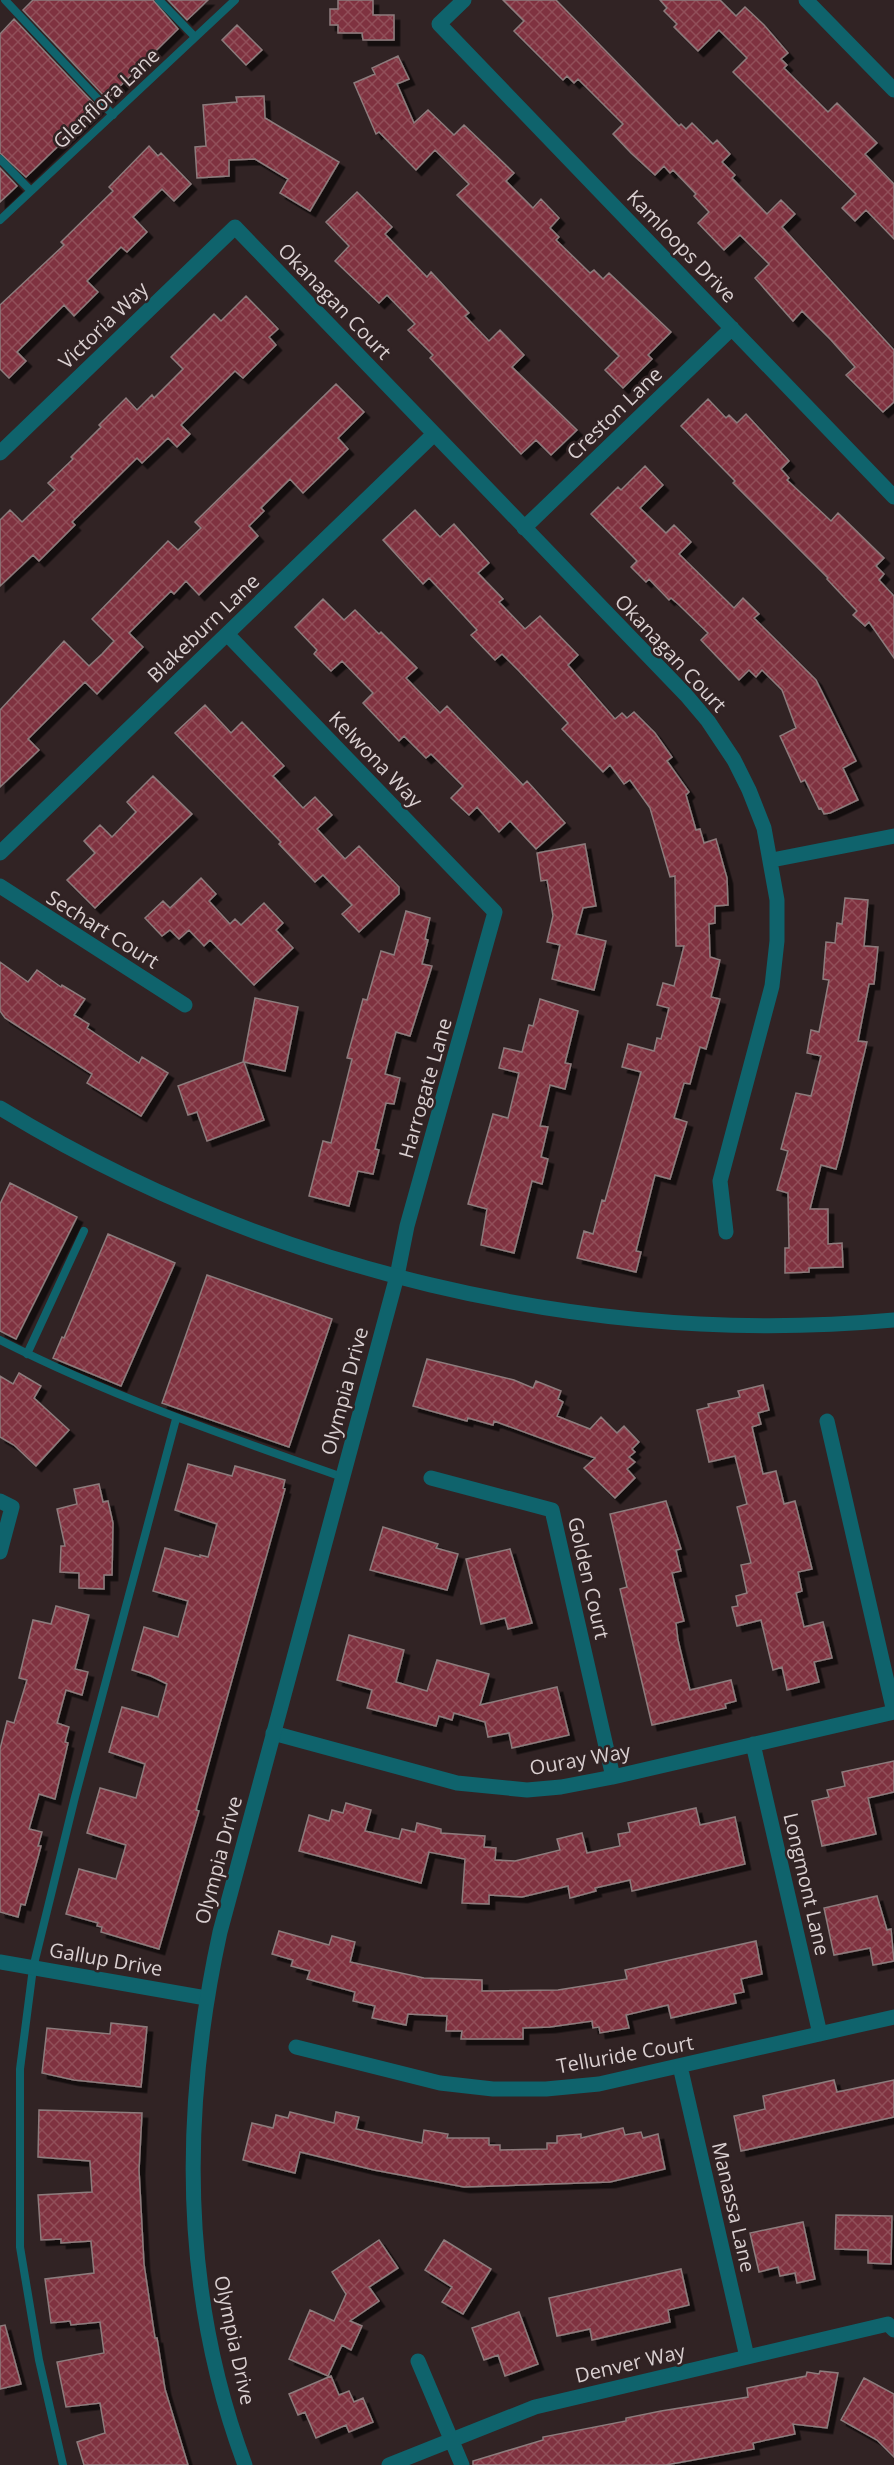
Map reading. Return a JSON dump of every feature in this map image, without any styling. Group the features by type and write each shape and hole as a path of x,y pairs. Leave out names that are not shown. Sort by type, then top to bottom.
{"street":[{"name":"Kamloops Drive","path":"464,0 439,24 894,497"},
{"path":"806,0 894,90"},
{"name":"Okanagan Court","path":"235,227 708,721 734,760 750,790 764,828 771,860 777,900 777,940 772,986 720,1181 726,1232"},
{"name":"Victoria Way","path":"0,453 235,227"},
{"name":"Creston Lane","path":"524,528 732,328"},
{"name":"Blakeburn Lane","path":"0,853 434,434"},
{"name":"Kelwona Way","path":"227,634 495,912"},
{"path":"771,860 894,836"},
{"name":"Sechart Court","path":"0,886 185,1005"},
{"name":"Harrogate Lane","path":"396,1276 407,1226 495,912"},
{"path":"0,1108 89,1157 164,1193 250,1229 396,1276 494,1299 643,1320 793,1325 894,1320"},
{"name":"Olympia Drive","path":"245,2465 220,2384 206,2320 197,2256 192,2191 192,2126 198,2046 220,1932 396,1276"},
{"path":"827,1421 894,1712"},
{"name":"Golden Court","path":"431,1478 552,1510 613,1777"},
{"path":"0,1552 6,1504"},
{"name":"Ouray Way","path":"273,1733 457,1783 487,1788 526,1790 561,1787 613,1777 894,1712"},
{"name":"Longmont Lane","path":"753,1744 820,2034"},
{"name":"Gallup Drive","path":"0,1962 206,1998"},
{"name":"Telluride Court","path":"296,2047 440,2083 493,2089 546,2089 599,2084 894,2017"},
{"name":"Manassa Lane","path":"680,2066 747,2357"},
{"name":"Denver Way","path":"389,2465 535,2407 747,2357 891,2327"},
{"path":"418,2361 462,2465"}],"lane":[{"path":"5,0 113,115"},
{"path":"159,0 195,37"},
{"name":"Glenflora Lane","path":"0,220 235,0"},
{"path":"0,159 31,191"},
{"path":"27,1354 84,1231"},
{"path":"0,1340 176,1419 342,1477"},
{"path":"63,2465 39,2360 20,2247 20,2069 33,1968 75,1797 176,1419"}],"building":[{"path":"33,0 153,0 178,29 107,99 23,10"},
{"path":"168,0 208,0 187,20"},
{"path":"338,0 373,0 373,15 394,15 394,40 363,40 362,33 338,33 338,25 330,25 330,9 338,9"},
{"path":"503,0 556,0 679,126 681,124 686,129 692,123 713,144 717,140 730,154 722,162 735,175 732,178 767,214 781,200 795,214 782,227 894,350 894,402 883,412 846,375 855,367 831,340 802,311 793,321 755,278 769,264 740,235 724,250 698,223 709,212 694,196 696,194 673,170 670,173 664,166 655,175 631,153 613,134 623,124 578,79 574,83 567,76 563,80 514,31 524,21"},
{"path":"660,0 720,0 736,16 745,7 764,25 788,53 781,59 787,65 784,68 828,112 837,103 877,143 865,154 894,184 894,239 866,210 855,221 842,208 856,194 733,72 747,58 719,30 698,51 674,27 677,24 664,11 667,8"},
{"path":"14,19 98,108 26,177 0,153 0,34"},
{"path":"237,25 262,50 246,65 222,40"},
{"path":"398,56 409,79 397,84 414,123 428,110 454,135 464,125 514,173 506,181 533,208 541,199 559,218 550,228 559,237 556,240 590,273 594,270 603,279 609,273 671,332 648,355 652,359 623,388 605,370 619,356 457,195 469,184 435,150 416,170 379,132 376,134 354,83 375,74 372,68"},
{"path":"264,96 265,118 339,162 310,211 280,193 288,179 255,159 229,160 229,176 197,178 195,147 206,146 203,105 237,102 236,97"},
{"path":"149,146 158,156 161,153 191,184 174,201 162,189 133,217 147,232 127,252 121,247 87,281 98,292 74,316 64,305 17,352 26,361 9,378 0,369 0,305 64,245 61,242 113,191 109,187"},
{"path":"0,168 17,186 0,202"},
{"path":"357,192 392,227 385,234 427,277 431,272 469,313 465,316 489,341 500,330 524,355 512,367 577,430 551,455 536,440 521,454 430,358 433,355 408,330 415,324 387,295 379,303 335,261 349,246 326,222"},
{"path":"246,296 278,329 269,337 276,345 243,378 235,371 181,425 190,434 177,447 168,438 142,463 137,458 72,522 75,525 39,561 33,555 0,586 0,520 10,510 22,522 55,490 48,483 73,459 71,457 101,427 99,425 126,398 137,410 152,395 154,398 183,369 171,357 214,314 221,321"},
{"path":"336,384 364,412 338,438 348,449 303,493 290,479 261,508 264,511 249,526 258,536 199,595 186,581 174,594 171,591 129,633 143,647 97,694 85,682 28,739 39,750 0,787 0,710 64,641 89,666 102,654 114,641 92,619 168,541 178,550 201,528 195,522"},
{"path":"708,399 726,418 729,415 737,423 746,414 789,461 781,469 789,478 787,480 831,521 838,513 884,558 876,566 884,574 879,580 894,596 894,658 869,622 865,626 853,615 857,611 828,578 733,483 735,481 681,426"},
{"path":"645,466 663,485 640,508 666,533 674,525 691,542 679,554 734,608 743,598 759,614 754,618 816,680 856,761 843,768 858,800 830,813 824,814 821,808 819,809 805,780 801,782 780,736 796,728 782,690 762,670 756,677 749,670 739,680 701,640 708,633 671,598 669,600 649,579 646,582 631,567 637,561 591,514 618,487 621,490"},
{"path":"415,510 440,537 454,524 489,563 478,573 503,599 499,602 525,629 540,616 578,655 568,665 615,719 622,713 627,718 634,712 655,733 672,757 667,761 689,792 686,795 696,830 700,829 704,843 716,839 727,878 728,905 715,906 715,923 709,924 710,957 720,960 711,997 720,999 706,1049 700,1047 690,1084 684,1083 674,1118 687,1122 670,1179 655,1175 636,1251 641,1252 636,1272 577,1258 584,1231 593,1234 602,1200 605,1201 641,1072 622,1067 628,1044 654,1051 657,1038 661,1039 669,1008 657,1005 663,983 674,986 684,946 676,946 675,876 670,877 650,808 630,780 624,784 610,765 603,772 562,729 568,723 519,671 502,654 495,660 471,635 477,630 429,578 423,584 383,540"},
{"path":"323,599 344,620 355,610 379,634 381,632 417,668 406,678 440,713 447,706 523,785 527,781 565,823 536,849 510,821 499,832 477,807 469,815 451,798 463,786 431,754 426,758 404,736 399,741 363,703 373,693 342,661 331,671 314,654 317,650 295,627"},
{"path":"205,705 231,733 242,722 284,766 273,776 303,808 315,797 332,815 317,829 345,859 359,846 399,887 399,894 359,932 342,914 352,905 323,875 315,882 279,844 281,842 175,733"},
{"path":"153,776 192,814 95,908 67,880 95,853 84,841 100,825 112,837 136,812 127,802"},
{"path":"585,844 596,906 583,908 576,934 606,941 594,990 552,979 560,945 547,942 553,916 547,880 541,881 537,853"},
{"path":"201,878 216,894 209,901 230,924 235,919 241,925 264,903 283,923 276,930 293,948 254,985 210,940 204,946 189,930 179,939 170,930 162,936 145,918 163,901 170,908"},
{"path":"845,898 868,900 864,946 878,947 874,984 869,984 858,1041 867,1042 836,1169 821,1165 810,1209 828,1209 828,1244 842,1243 843,1267 809,1268 809,1272 785,1273 785,1248 789,1248 788,1193 777,1190 788,1151 781,1149 796,1093 811,1096 821,1056 807,1053 811,1030 819,1032 829,980 823,979 826,942 835,943 837,923 842,924"},
{"path":"406,911 430,918 422,964 432,966 410,1036 396,1032 385,1074 400,1078 394,1104 386,1103 375,1149 379,1150 373,1174 358,1171 349,1206 309,1196 323,1141 331,1143 352,1059 347,1058 363,999 367,1000 381,951 394,955"},
{"path":"0,962 28,982 37,970 61,987 62,985 85,999 74,1015 89,1024 87,1028 139,1063 142,1057 168,1073 141,1116 87,1083 92,1074 5,1018 0,1011"},
{"path":"255,998 298,1007 285,1071 244,1062 264,1120 207,1141 197,1112 188,1115 178,1086 243,1062"},
{"path":"540,999 578,1011 565,1063 571,1064 565,1089 550,1085 540,1126 548,1127 541,1157 548,1159 542,1184 532,1181 514,1253 481,1245 487,1209 468,1204 493,1114 508,1118 519,1073 499,1068 504,1048 522,1052 529,1025 533,1026"},
{"path":"10,1183 77,1217 16,1339 0,1331 0,1204"},
{"path":"108,1234 175,1263 121,1386 53,1358 62,1337 64,1338"},
{"path":"207,1275 332,1319 289,1447 162,1403"},
{"path":"427,1359 514,1380 533,1388 536,1381 561,1391 558,1399 563,1402 557,1416 590,1429 601,1417 617,1433 624,1426 639,1442 632,1449 635,1452 629,1457 635,1462 627,1469 635,1478 615,1498 584,1468 595,1458 494,1421 493,1425 468,1418 467,1421 413,1406"},
{"path":"19,1373 41,1386 34,1398 69,1430 36,1466 14,1445 0,1437 0,1376 13,1384"},
{"path":"763,1385 769,1410 758,1413 761,1424 752,1427 763,1474 776,1471 784,1504 795,1501 812,1569 798,1572 802,1591 796,1593 804,1627 823,1622 832,1658 814,1662 819,1682 787,1690 782,1667 773,1670 761,1620 737,1626 732,1607 738,1606 736,1596 747,1593 741,1565 751,1563 737,1507 747,1504 735,1456 709,1462 697,1410 709,1407 708,1404 740,1397 738,1391"},
{"path":"188,1464 232,1476 235,1466 285,1480 283,1488 285,1489 196,1810 199,1811 159,1949 101,1932 102,1927 97,1926 98,1923 66,1914 79,1869 116,1879 126,1845 87,1833 100,1788 136,1798 145,1764 109,1752 122,1707 158,1717 167,1684 132,1670 144,1627 178,1637 188,1601 153,1591 165,1548 208,1557 217,1524 175,1510"},
{"path":"99,1484 103,1502 108,1501 113,1523 112,1575 104,1575 104,1589 79,1588 79,1573 60,1572 61,1546 65,1546 57,1509 77,1504 74,1489"},
{"path":"666,1501 681,1549 676,1550 681,1571 672,1573 684,1621 676,1623 690,1690 731,1680 736,1701 725,1704 726,1708 652,1725 620,1589 627,1587 610,1514"},
{"path":"383,1527 438,1544 436,1548 458,1554 447,1590 370,1570"},
{"path":"510,1549 532,1623 508,1629 505,1618 481,1624 466,1559"},
{"path":"56,1606 89,1615 75,1669 88,1672 82,1695 66,1690 57,1723 69,1727 65,1742 68,1743 55,1799 39,1794 29,1829 42,1832 38,1846 41,1846 25,1905 21,1904 18,1917 0,1912 0,1749 7,1721 14,1723 27,1680 19,1678 33,1620 51,1624"},
{"path":"349,1635 404,1650 396,1682 427,1691 437,1660 489,1674 480,1705 557,1687 569,1735 512,1748 509,1733 488,1737 485,1722 454,1713 452,1720 439,1716 436,1726 367,1708 372,1690 337,1680"},
{"path":"894,1761 894,1792 868,1798 876,1834 822,1846 812,1801 829,1797 827,1790 845,1786 842,1772"},
{"path":"346,1803 371,1810 365,1831 399,1839 402,1829 415,1832 417,1823 441,1829 441,1833 485,1836 484,1847 496,1848 495,1860 515,1861 560,1850 557,1839 582,1833 587,1853 620,1846 618,1834 630,1832 628,1823 696,1808 700,1825 735,1817 745,1864 632,1891 630,1880 595,1888 596,1891 570,1898 568,1886 522,1897 489,1895 489,1904 462,1903 465,1859 429,1852 421,1883 299,1851 309,1815 329,1821 332,1810 343,1813"},
{"path":"877,1896 887,1930 891,1929 894,1961 873,1965 870,1948 834,1955 824,1908"},
{"path":"279,1931 329,1945 332,1936 355,1942 350,1962 424,1978 482,1980 482,1991 558,1990 627,1979 625,1970 756,1941 762,1974 741,1979 744,1992 734,1994 736,2003 671,2018 668,2005 626,2015 629,2028 600,2033 599,2027 593,2028 592,2021 523,2028 523,2039 461,2039 462,2031 446,2031 447,2016 408,2014 406,2025 372,2018 375,2006 353,2001 355,1992 307,1979 310,1971 291,1966 293,1960 272,1954"},
{"path":"111,2023 147,2027 141,2087 74,2080 42,2073 47,2028 110,2034"},
{"path":"834,2080 837,2092 894,2080 894,2117 741,2151 734,2116 765,2109 763,2096"},
{"path":"39,2110 142,2113 139,2170 144,2264 165,2389 188,2465 84,2465 77,2442 105,2433 100,2403 66,2407 57,2362 104,2353 100,2322 71,2325 70,2321 51,2323 45,2279 94,2273 91,2241 61,2243 61,2239 41,2240 38,2195 92,2192 90,2161 38,2157"},
{"path":"290,2112 334,2123 336,2112 359,2117 356,2129 422,2143 424,2130 448,2134 447,2138 489,2138 489,2145 500,2145 500,2150 547,2149 547,2143 557,2143 557,2136 581,2134 581,2138 623,2128 625,2135 641,2132 643,2138 658,2134 665,2169 610,2182 464,2187 374,2170 300,2152 295,2173 243,2160 252,2123 273,2128 276,2115 288,2118"},
{"path":"836,2215 892,2216 891,2264 868,2263 868,2250 835,2249"},
{"path":"803,2222 815,2279 797,2283 795,2273 780,2276 778,2267 759,2272 750,2233"},
{"path":"379,2240 398,2268 369,2287 379,2301 350,2321 362,2326 351,2350 342,2345 328,2376 289,2359 310,2310 334,2321 346,2294 332,2272"},
{"path":"444,2240 491,2269 463,2314 442,2302 452,2287 425,2270"},
{"path":"681,2269 689,2305 668,2310 670,2322 592,2340 590,2329 557,2336 549,2298"},
{"path":"519,2312 538,2364 505,2376 498,2355 484,2360 472,2328"},
{"path":"5,2325 21,2384 0,2389 0,2326"},
{"path":"820,2371 838,2373 827,2428 793,2424 795,2434 753,2443 754,2449 666,2465 473,2465 473,2461 543,2440 543,2437 626,2421 626,2418 661,2411 748,2397 747,2388 806,2376 807,2372 819,2374"},
{"path":"331,2376 339,2395 349,2391 354,2402 363,2398 373,2422 349,2432 346,2425 316,2438 305,2412 298,2415 289,2394"},
{"path":"864,2378 894,2394 894,2457 877,2440 841,2420"}]}
